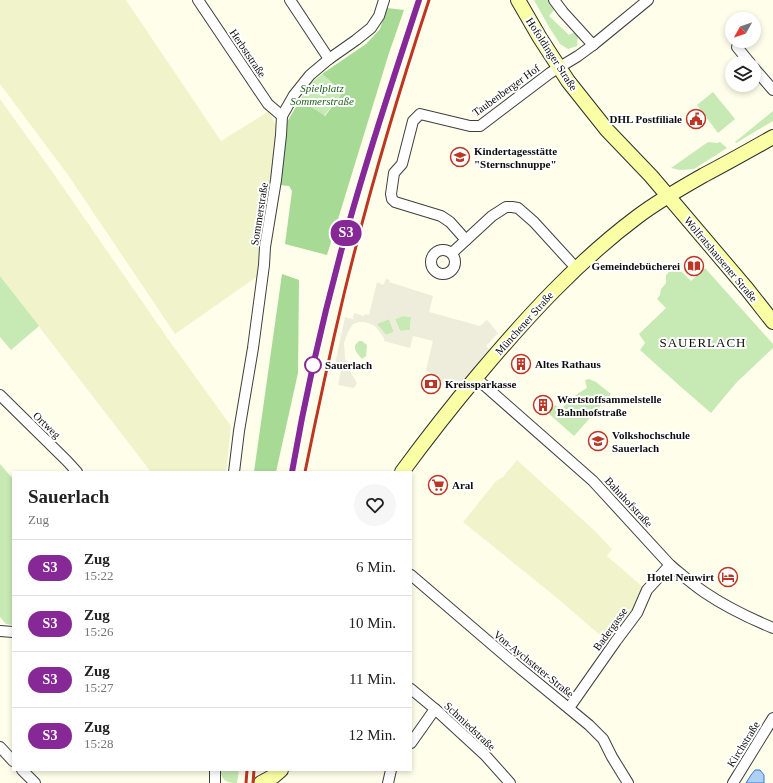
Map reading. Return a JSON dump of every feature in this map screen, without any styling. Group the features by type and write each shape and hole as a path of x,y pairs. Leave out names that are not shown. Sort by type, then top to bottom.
{"main road":[{"name":"Hofoldinger Straße","path":"518,0 568,81 608,130 668,196"},
{"name":"Münchener Straße","path":"403,471 433,431 524,321 576,268 627,225 668,196 773,137"},
{"name":"Wolfratshausener Straße","path":"668,196 773,322"},
{"path":"261,783 280,771"}],"street":[{"name":"Herbststraße","path":"198,0 268,104 282,116"},
{"path":"290,0 329,59"},
{"name":"Sommerstraße","path":"234,471 253,348 265,247 276,180 282,116 294,95 310,75 371,28 379,16 384,0"},
{"path":"554,0 593,45"},
{"name":"Taubenberger Hof","path":"466,240 450,222 441,216 395,202 392,199 391,194 394,174 402,164 413,121 420,114 470,126 480,126 558,67 578,56 593,45 648,0"},
{"path":"738,48 744,56"},
{"path":"761,76 773,90"},
{"path":"452,253 492,216 506,207 515,207 534,222 576,268"},
{"name":"Bahnhofstraße","path":"476,378 593,481 670,565 704,592 741,613 773,628"},
{"name":"Ortweg","path":"0,395 76,471"},
{"name":"Badergasse","path":"569,708 637,613 647,590 670,565"},
{"name":"Von-Aychsteter-Straße","path":"412,576 589,725 603,739 628,783"},
{"path":"0,631 12,632"},
{"name":"Schmiedstraße","path":"412,690 485,755 510,783"},
{"path":"412,742 435,709"},
{"name":"Kirchstraße","path":"733,783 773,718"},
{"path":"0,747 12,760"},
{"path":"23,771 34,783"},
{"path":"215,771 215,783"},
{"path":"388,783 392,771"}],"green space":[{"path":"0,0 126,0 221,141 269,111 278,130 258,276 175,334 68,175 0,84"},
{"path":"534,0 548,0 554,10 549,16 569,35 575,32 578,34 577,46 568,49 560,44"},
{"path":"387,8 404,10 389,53 327,255 285,244 292,191 289,186 280,185 287,122 300,100 325,116 343,92 322,74 366,44 380,29"},
{"name":"Spielplatz Sommerstraße","path":"322,74 343,92 324,116 300,100 310,84"},
{"path":"713,92 735,119 718,133 697,105"},
{"path":"0,99 168,339 231,426 226,471 150,471 0,276"},
{"path":"773,111 773,121 736,143 735,142"},
{"path":"708,142 720,142 727,148 694,169 680,170 671,168"},
{"path":"675,265 691,281 705,268 773,344 773,348 736,383 711,413 640,350 645,343 639,334 666,308 657,299 660,295 661,289 666,283 666,275"},
{"path":"282,274 299,280 298,373 276,471 254,471"},
{"path":"0,276 39,326 11,350 0,337"},
{"path":"403,316 411,317 410,330 400,331 395,319"},
{"path":"389,319 394,332 386,335 376,324"},
{"path":"359,341 362,341 367,345 366,356 362,359 355,349 355,345"},
{"path":"589,379 596,382 611,394 574,436 548,413 555,405 561,410 572,398 587,388 585,380"},
{"path":"517,460 595,531 612,549 607,556 643,587 635,610 616,635 608,642 557,598 463,522 496,481 503,477"},
{"path":"0,464 12,478 12,625 6,624 0,617"},
{"path":"220,771 239,771 237,783 230,783 222,777"}],"shaded area":[{"path":"386,279 390,280 389,282 433,296 429,312 480,326 487,320 498,333 486,346 489,349 488,351 455,392 426,370 433,341 413,336 410,348 384,341 384,338 376,327 365,322 353,324 344,343 345,359 357,383 354,388 338,385 341,370 334,369 345,317 353,319 354,313 364,316 365,314 369,315 377,282 383,285","holes":["403,316 411,317 410,330 400,331 395,319","389,319 394,332 386,335 377,324"]}],"water":[{"path":"755,770 760,770 764,775 764,783 746,783 751,775"}],"railway":[{"path":"292,471 322,329 359,187 419,0"},
{"path":"305,471 344,294 363,220 394,110 429,0"},
{"path":"246,783 247,771"},
{"path":"253,783 254,771"}],"train":[{"name":"S3","path":"292,471 314,363 342,250 378,124 419,0"}],"place":[{"name":"DHL Postfiliale","path":"696,119"},
{"name":"Kindertagesstätte \"Sternschnuppe\"","path":"460,157"},
{"name":"Gemeindebücherei","path":"694,266"},
{"name":"Altes Rathaus","path":"521,364"},
{"name":"Sauerlach","path":"313,365"},
{"name":"Kreissparkasse","path":"431,384"},
{"name":"Wertstoffsammelstelle Bahnhofstraße","path":"543,405"},
{"name":"Volkshochschule Sauerlach","path":"598,441"},
{"name":"Aral","path":"438,485"},
{"name":"Hotel Neuwirt","path":"728,577"}],"district":[{"name":"SAUERLACH","path":"703,342"}]}
